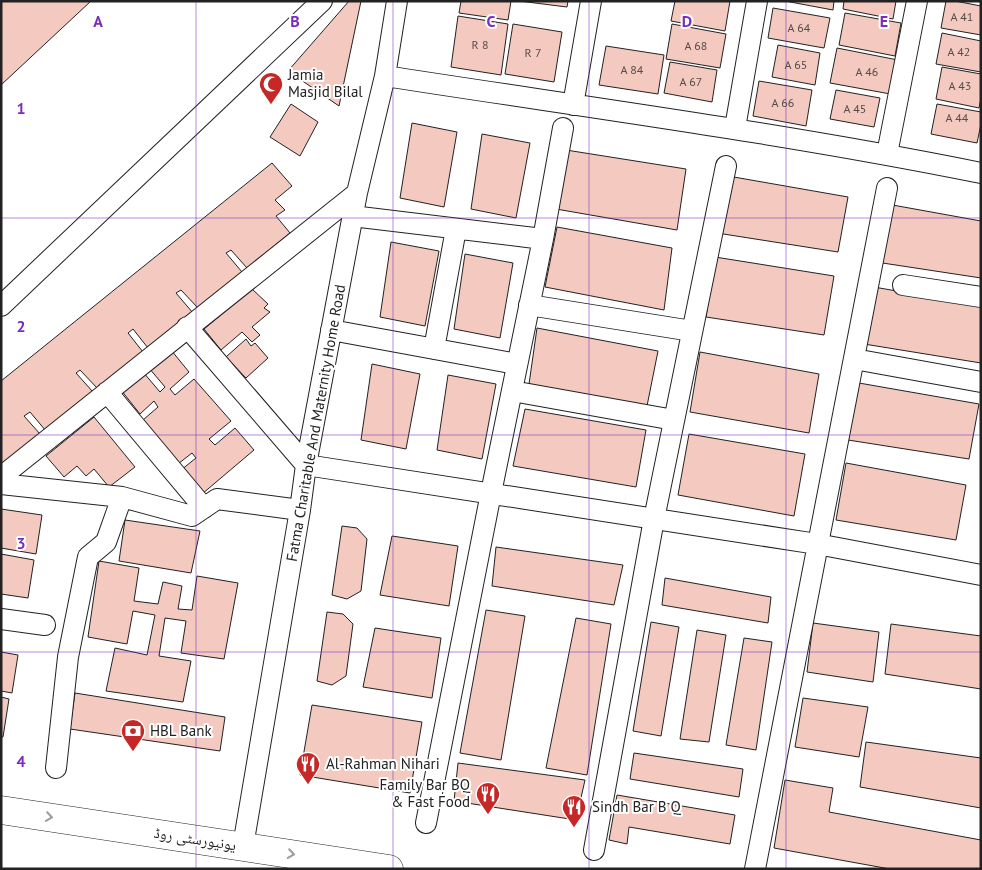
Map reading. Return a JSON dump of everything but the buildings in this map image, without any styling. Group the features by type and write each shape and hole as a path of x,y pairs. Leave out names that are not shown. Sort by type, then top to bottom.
{"main road":[{"name":"یونیورسٹی روڈ","path":"1,810 389,869"}],"street":[{"path":"1,306 322,1"},
{"name":"Fatma Charitable And Maternity Home Road","path":"243,846 306,465 352,216 385,76 397,1"},
{"path":"573,105 591,1"},
{"path":"735,128 757,1"},
{"path":"887,154 917,1"},
{"path":"385,76 735,128 887,154 981,173"},
{"path":"426,823 543,239 563,128"},
{"path":"594,850 654,519 726,166"},
{"path":"755,869 887,188"},
{"path":"1,477 357,193"},
{"path":"352,216 543,239"},
{"path":"434,349 456,228"},
{"path":"903,285 981,297"},
{"path":"529,305 692,331"},
{"path":"187,327 306,465 817,544 981,575"},
{"path":"331,330 517,364"},
{"path":"854,359 981,382"},
{"path":"512,391 674,420"},
{"path":"107,392 204,508"},
{"path":"1,484 122,498 192,516 218,499 300,510"},
{"path":"56,768 68,657 88,557 106,542 122,498"},
{"path":"1,619 45,625"}],"place":[{"name":"Jamia Masjid Bilal","path":"271,105"},
{"name":"HBL Bank","path":"133,752"},
{"name":"Al-Rahman Nihari","path":"308,785"},
{"name":"Family Bar BQ & Fast Food","path":"488,815"},
{"name":"Sindh Bar B Q","path":"574,828"}]}
